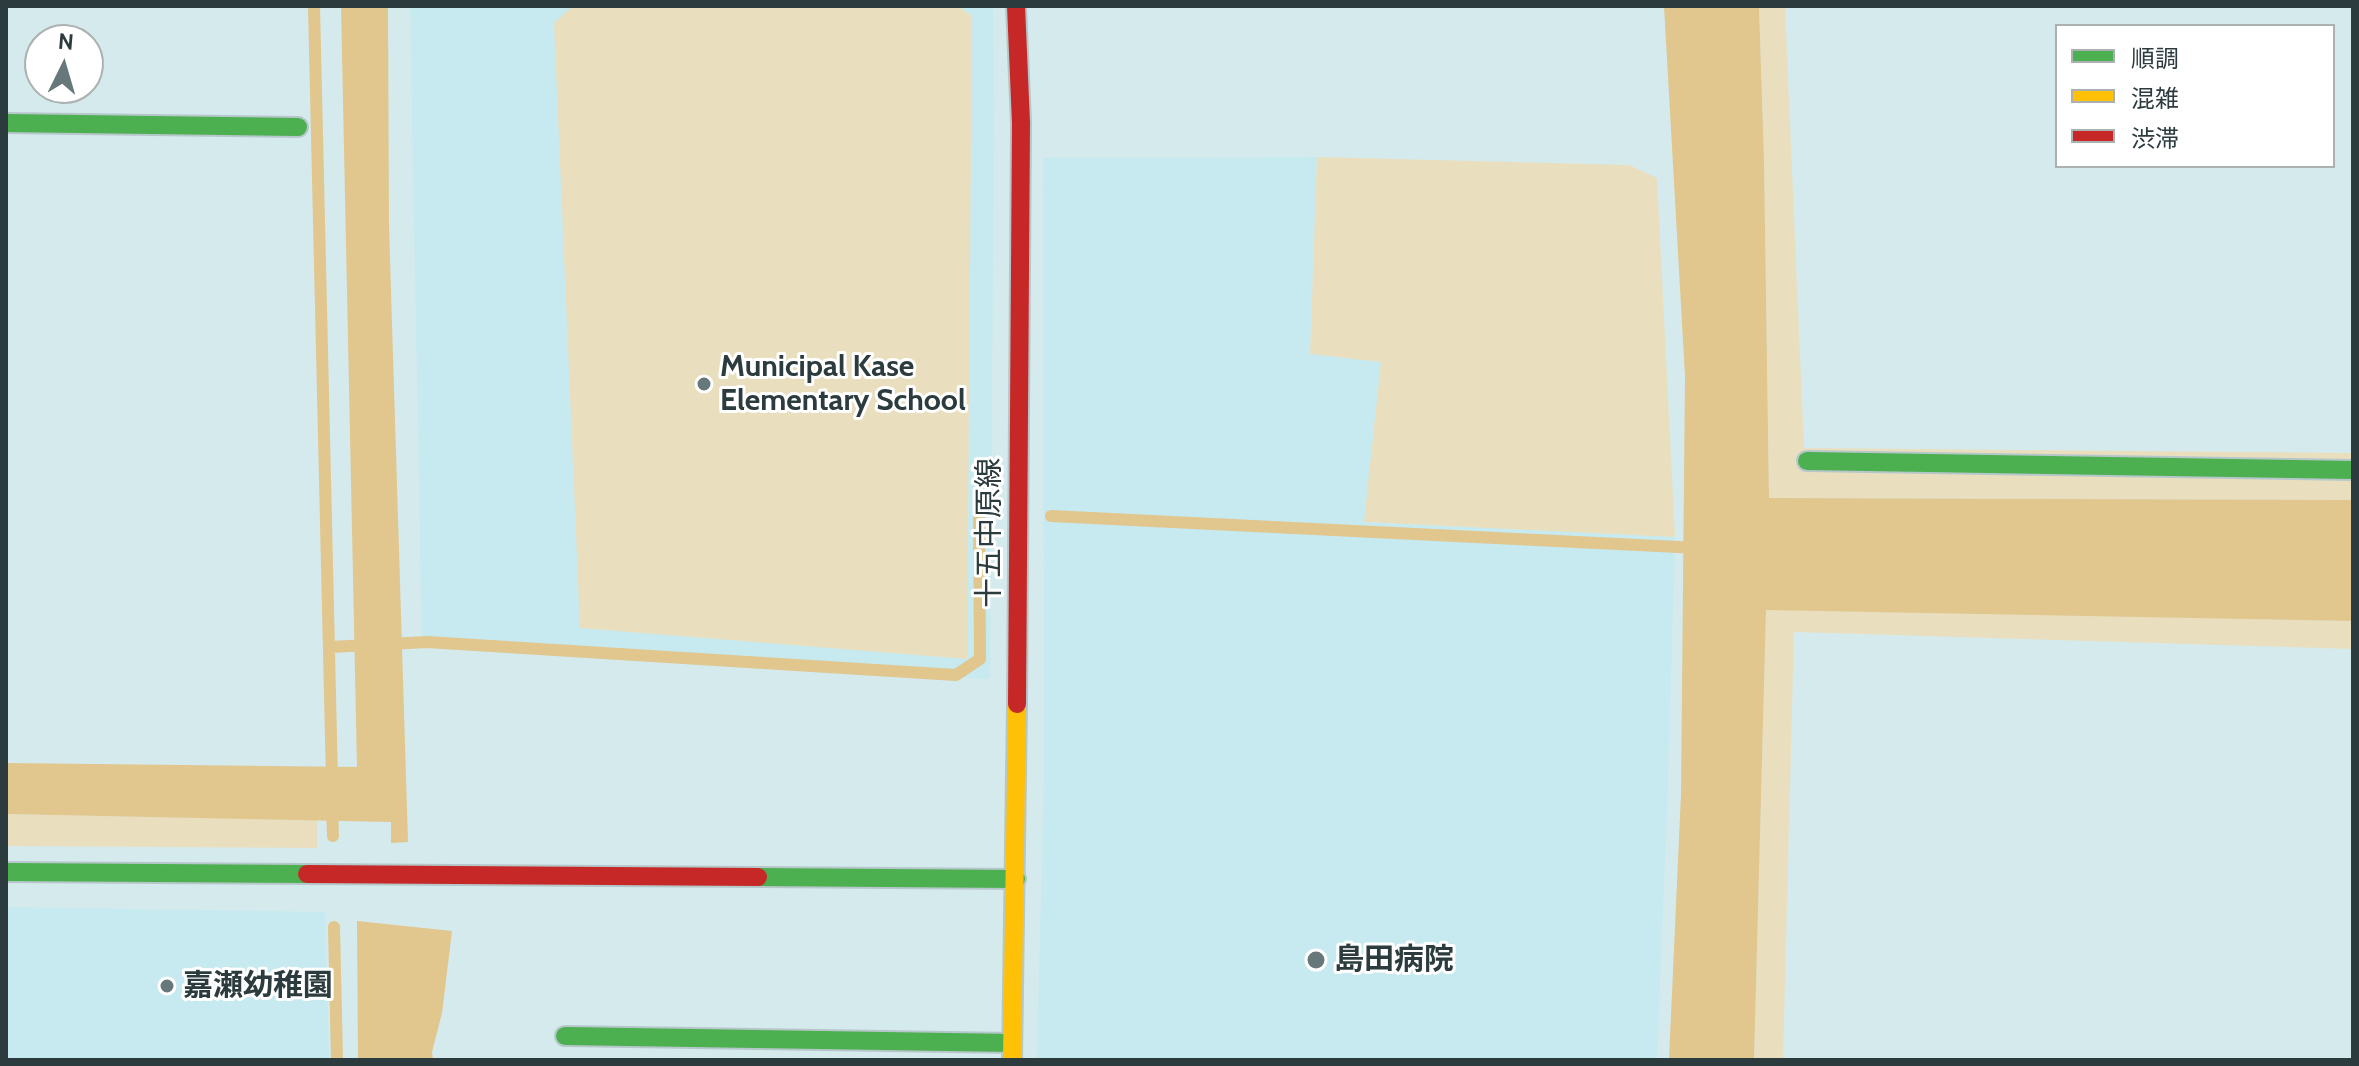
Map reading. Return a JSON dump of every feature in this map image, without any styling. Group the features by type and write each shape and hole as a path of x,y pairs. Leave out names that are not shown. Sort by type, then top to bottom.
{"street":[{"name":"十五中原線","path":"1012,1051 1021,123 1016,6"},
{"path":"6,123 298,127"},
{"path":"1807,461 2353,470"},
{"path":"6,872 1016,879"},
{"path":"565,1036 1012,1051"}],"shaded area":[{"path":"341,6 388,6 389,226 408,842 391,843 391,822 6,814 6,763 357,767"},
{"name":"Municipal Kase Elementary School","path":"410,6 993,6 990,679 422,645"},
{"name":"Municipal Kase Elementary School","path":"573,6 958,6 972,16 967,659 580,628 554,23"},
{"path":"1664,6 1759,6 1769,498 2353,500 2353,621 1766,610 1754,1060 1669,1060 1681,794 1685,376"},
{"path":"1759,6 1785,6 1804,448 2353,453 2353,500 1769,498"},
{"path":"1317,157 1310,353 1381,361 1365,522 1675,537 1657,1060 1037,1060 1044,771 1043,158"},
{"path":"1317,157 1629,165 1657,178 1675,537 1364,522 1381,362 1310,354"},
{"path":"1766,609 2353,621 2353,649 1794,632 1783,1060 1754,1060"},
{"path":"6,814 317,820 317,848 6,846"},
{"name":"嘉瀬幼稚園","path":"6,907 325,912 329,1060 6,1060"},
{"path":"357,921 452,931 433,1060 358,1060"}],"waterway":[{"path":"314,6 332,781"},
{"path":"389,644 427,642 956,675 980,659 979,512"},
{"path":"1051,516 1698,548"},
{"path":"330,647 370,645"},
{"path":"332,807 333,836"},
{"path":"334,927 337,1060"}],"traffic: fast":[{"path":"6,123 298,127"},
{"path":"1807,461 2353,470"},
{"path":"6,872 307,874"},
{"path":"758,877 1016,879"},
{"path":"565,1036 1012,1043"}],"traffic: slow":[{"path":"1012,1060 1017,704"}],"traffic: jam":[{"path":"1016,6 1021,123 1017,704"},
{"path":"307,874 758,877"}],"place":[{"name":"Municipal Kase Elementary School","path":"704,384"},
{"name":"島田病院","path":"1316,960"},
{"name":"嘉瀬幼稚園","path":"167,986"}]}
